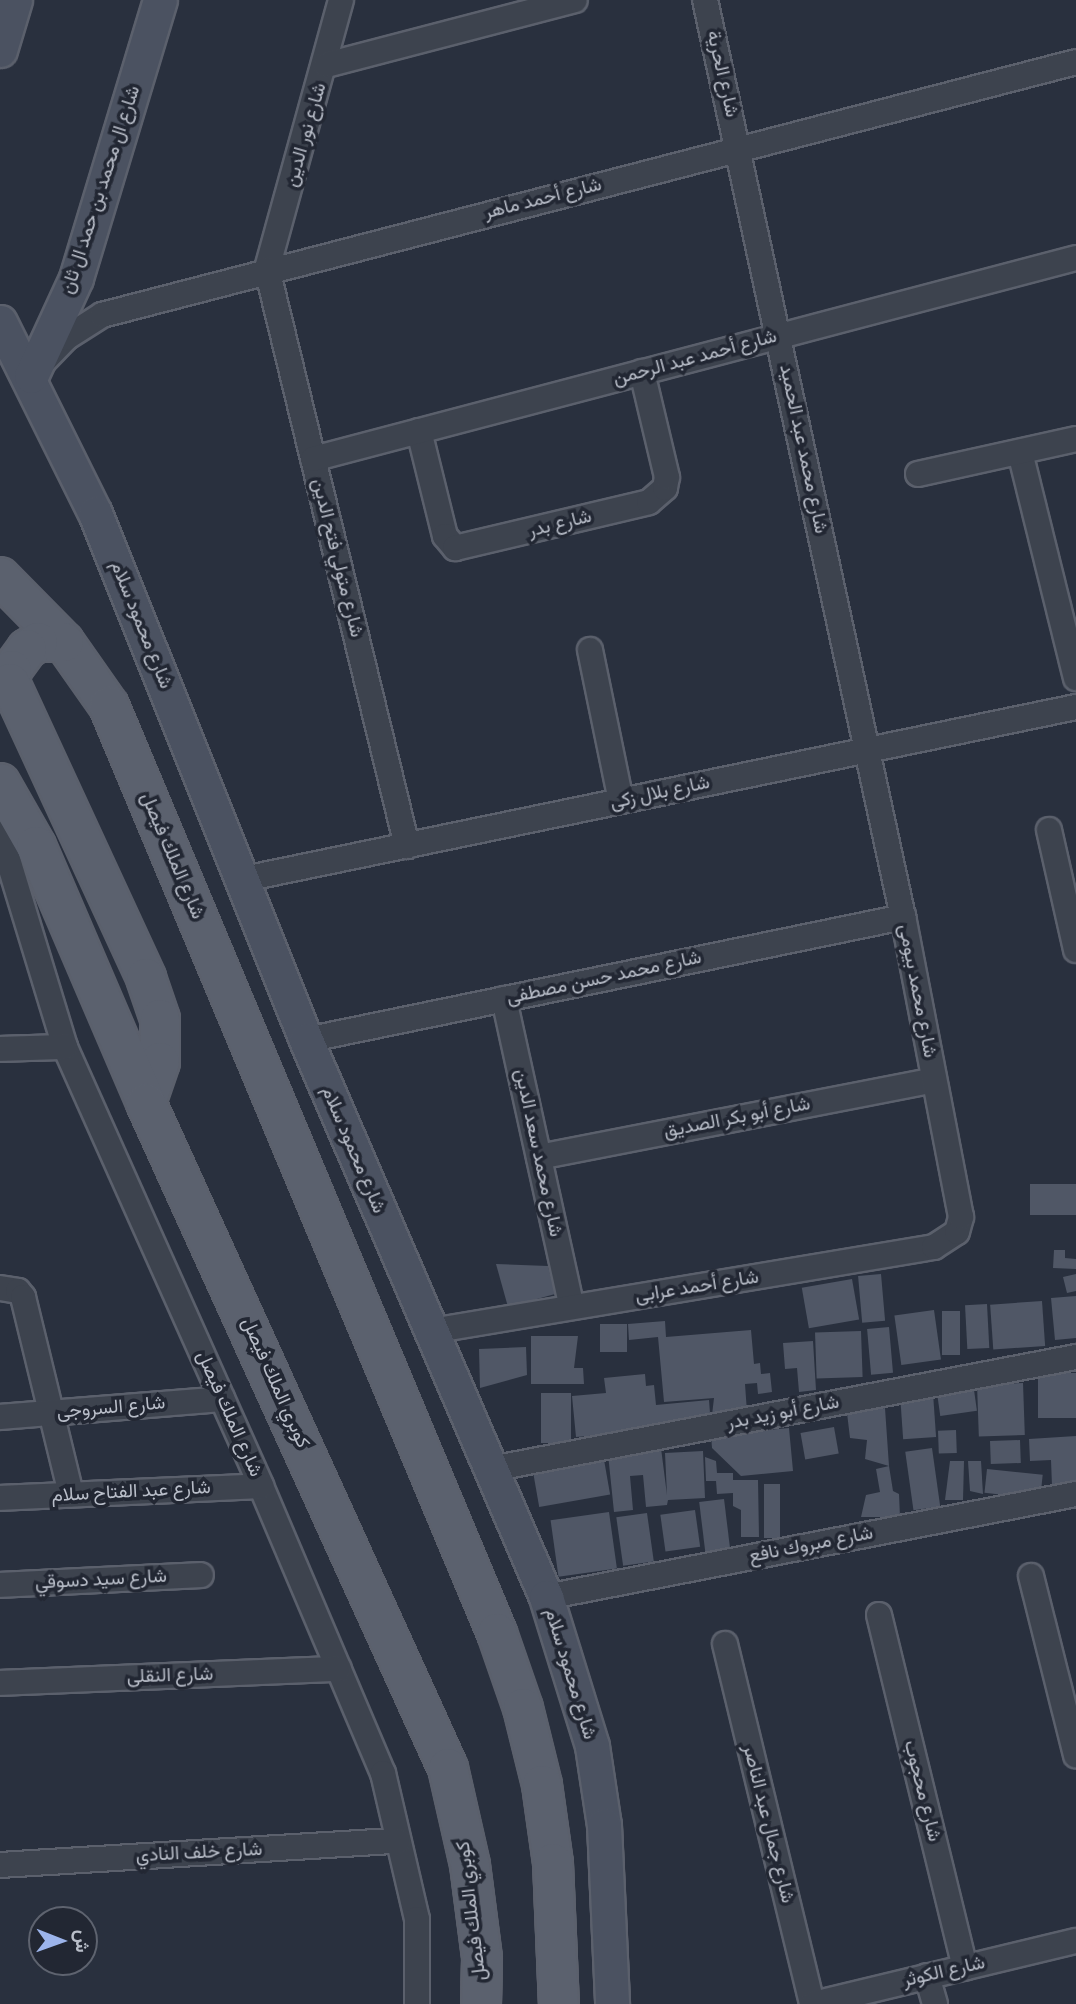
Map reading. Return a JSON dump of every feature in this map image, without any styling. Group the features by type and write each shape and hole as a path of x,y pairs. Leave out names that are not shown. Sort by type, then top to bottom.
{"main road":[{"name":"شارع الملك فيصل","path":"0,577 64,642 109,706 496,1633 529,1733 553,1863 559,2004"},
{"path":"64,642 38,642 27,649 12,670 10,683 146,978 160,1019 160,1062 146,1103"},
{"name":"كوبري الملك فيصل","path":"0,783 36,846 146,1103 448,1768 470,1865 482,1958 481,2004"}],"street":[{"path":"0,50 15,0"},
{"name":"شارع ال محمد بن حمد ال ثان","path":"31,376 76,278 160,0"},
{"name":"شارع نور الدين","path":"267,269 326,65 341,0"},
{"path":"326,65 575,0"},
{"name":"شارع الحرية","path":"705,0 740,148"},
{"name":"شارع أحمد ماهر","path":"31,376 66,338 102,316 267,269 1076,62"},
{"name":"شارع محمد عبد الحميد","path":"740,148 867,750"},
{"name":"شارع أحمد عبد الرحمن","path":"313,459 1076,258"},
{"name":"شارع متولي فتح الدين","path":"267,269 407,846"},
{"name":"شارع محمود سلام","path":"0,322 31,376 96,513 306,1040 546,1597 592,1746 604,1825 611,2004"},
{"name":"شارع بدر","path":"419,431 445,536 456,548 649,502 665,488 667,477 642,372"},
{"path":"918,474 1076,439"},
{"path":"1020,452 1076,678"},
{"path":"590,650 621,801"},
{"name":"شارع بلال زكى","path":"244,879 1076,707"},
{"name":"شارع محمد بيومى","path":"867,750 903,917 961,1217 957,1232"},
{"path":"1049,830 1071,900 1076,950"},
{"name":"شارع الملك فيصل","path":"0,833 65,1047 261,1486 383,1773 416,1919 417,2004"},
{"name":"شارع محمد حسن مصطفى","path":"306,1040 903,917"},
{"name":"شارع محمد سعد الدين","path":"504,999 572,1307"},
{"path":"0,1049 65,1047"},
{"name":"شارع أبو بكر الصديق","path":"539,1157 934,1080"},
{"name":"شارع أحمد عرابى","path":"432,1331 934,1247 957,1232"},
{"path":"0,1288 18,1291 23,1297 49,1414 71,1494"},
{"name":"شارع أبو زيد بدر","path":"491,1469 1076,1357"},
{"name":"شارع السروجى","path":"0,1417 222,1399"},
{"name":"شارع عبد الفتاح سلام","path":"0,1498 261,1486"},
{"name":"شارع مبروك نافع","path":"546,1597 1076,1494"},
{"name":"شارع سيد دسوقي","path":"0,1585 201,1575"},
{"path":"1031,1576 1076,1755"},
{"name":"شارع محجوب","path":"879,1615 965,1968"},
{"name":"شارع جمال عبد الناصر","path":"725,1644 812,2004"},
{"name":"شارع النقلى","path":"0,1683 339,1669"},
{"name":"شارع خلف النادي","path":"0,1865 398,1841"},
{"name":"شارع الكوثر","path":"812,2004 1076,1941"},
{"path":"927,1976 935,2004"}],"building":[{"path":"1030,1184 1076,1184 1076,1215 1030,1215"},
{"path":"1054,1250 1065,1250 1065,1258 1076,1259 1076,1269 1053,1268"},
{"path":"496,1264 548,1266 555,1294 508,1307"},
{"path":"881,1274 885,1321 862,1323 858,1276"},
{"path":"1076,1274 1076,1291 1067,1293 1063,1277"},
{"path":"852,1279 859,1319 809,1328 802,1288"},
{"path":"1076,1296 1076,1338 1055,1340 1051,1298"},
{"path":"1042,1301 1045,1346 993,1350 990,1305"},
{"path":"987,1304 989,1348 967,1349 965,1305"},
{"path":"934,1310 941,1360 901,1365 894,1316"},
{"path":"942,1311 960,1311 960,1355 942,1355"},
{"path":"665,1321 666,1337 751,1330 754,1364 760,1363 761,1374 770,1373 772,1392 758,1394 757,1383 745,1384 747,1412 712,1415 714,1398 664,1402 658,1337 629,1340 628,1324"},
{"path":"600,1324 627,1324 627,1352 600,1352"},
{"path":"889,1327 893,1373 871,1375 867,1329"},
{"path":"861,1331 863,1377 817,1379 815,1333"},
{"path":"531,1336 578,1336 574,1368 583,1368 584,1384 531,1384"},
{"path":"813,1341 816,1390 799,1392 797,1368 785,1369 783,1343"},
{"path":"526,1347 527,1375 480,1388 479,1349"},
{"path":"1038,1373 1076,1373 1076,1418 1038,1418"},
{"path":"645,1374 646,1386 654,1385 656,1405 709,1400 711,1426 576,1437 572,1396 606,1393 604,1378"},
{"path":"1023,1383 1025,1435 979,1437 977,1385"},
{"path":"974,1390 977,1411 940,1416 937,1395"},
{"path":"541,1393 571,1393 571,1443 541,1443"},
{"path":"933,1393 936,1437 903,1439 900,1395"},
{"path":"885,1408 889,1466 865,1459 867,1440 850,1438 847,1413"},
{"path":"834,1427 839,1454 805,1459 801,1433"},
{"path":"789,1428 793,1471 741,1476 712,1448 711,1435"},
{"path":"956,1430 957,1453 939,1454 938,1431"},
{"path":"1076,1436 1076,1484 1052,1486 1051,1460 1030,1461 1029,1439"},
{"path":"1020,1440 1021,1463 991,1464 990,1441"},
{"path":"661,1448 667,1495 665,1453 703,1451 705,1498 668,1500 667,1505 646,1507 643,1475 630,1476 633,1510 614,1512 608,1454"},
{"path":"932,1448 940,1506 913,1510 905,1452"},
{"path":"603,1454 610,1494 539,1507 532,1467"},
{"path":"705,1457 716,1461 717,1473 733,1473 733,1480 758,1480 759,1537 741,1537 741,1510 733,1506 733,1493 717,1494 716,1481 706,1481"},
{"path":"950,1461 964,1461 963,1500 945,1500"},
{"path":"968,1461 981,1461 983,1494 970,1491"},
{"path":"889,1466 893,1491 899,1494 900,1517 861,1517 866,1495 880,1492 876,1469"},
{"path":"987,1469 1043,1475 1040,1499 984,1493"},
{"path":"764,1484 780,1484 780,1538 764,1538"},
{"path":"724,1499 730,1549 705,1552 699,1502"},
{"path":"695,1510 700,1547 665,1552 660,1515"},
{"path":"609,1512 617,1568 559,1577 551,1520"},
{"path":"647,1513 654,1562 623,1566 616,1517"}]}
